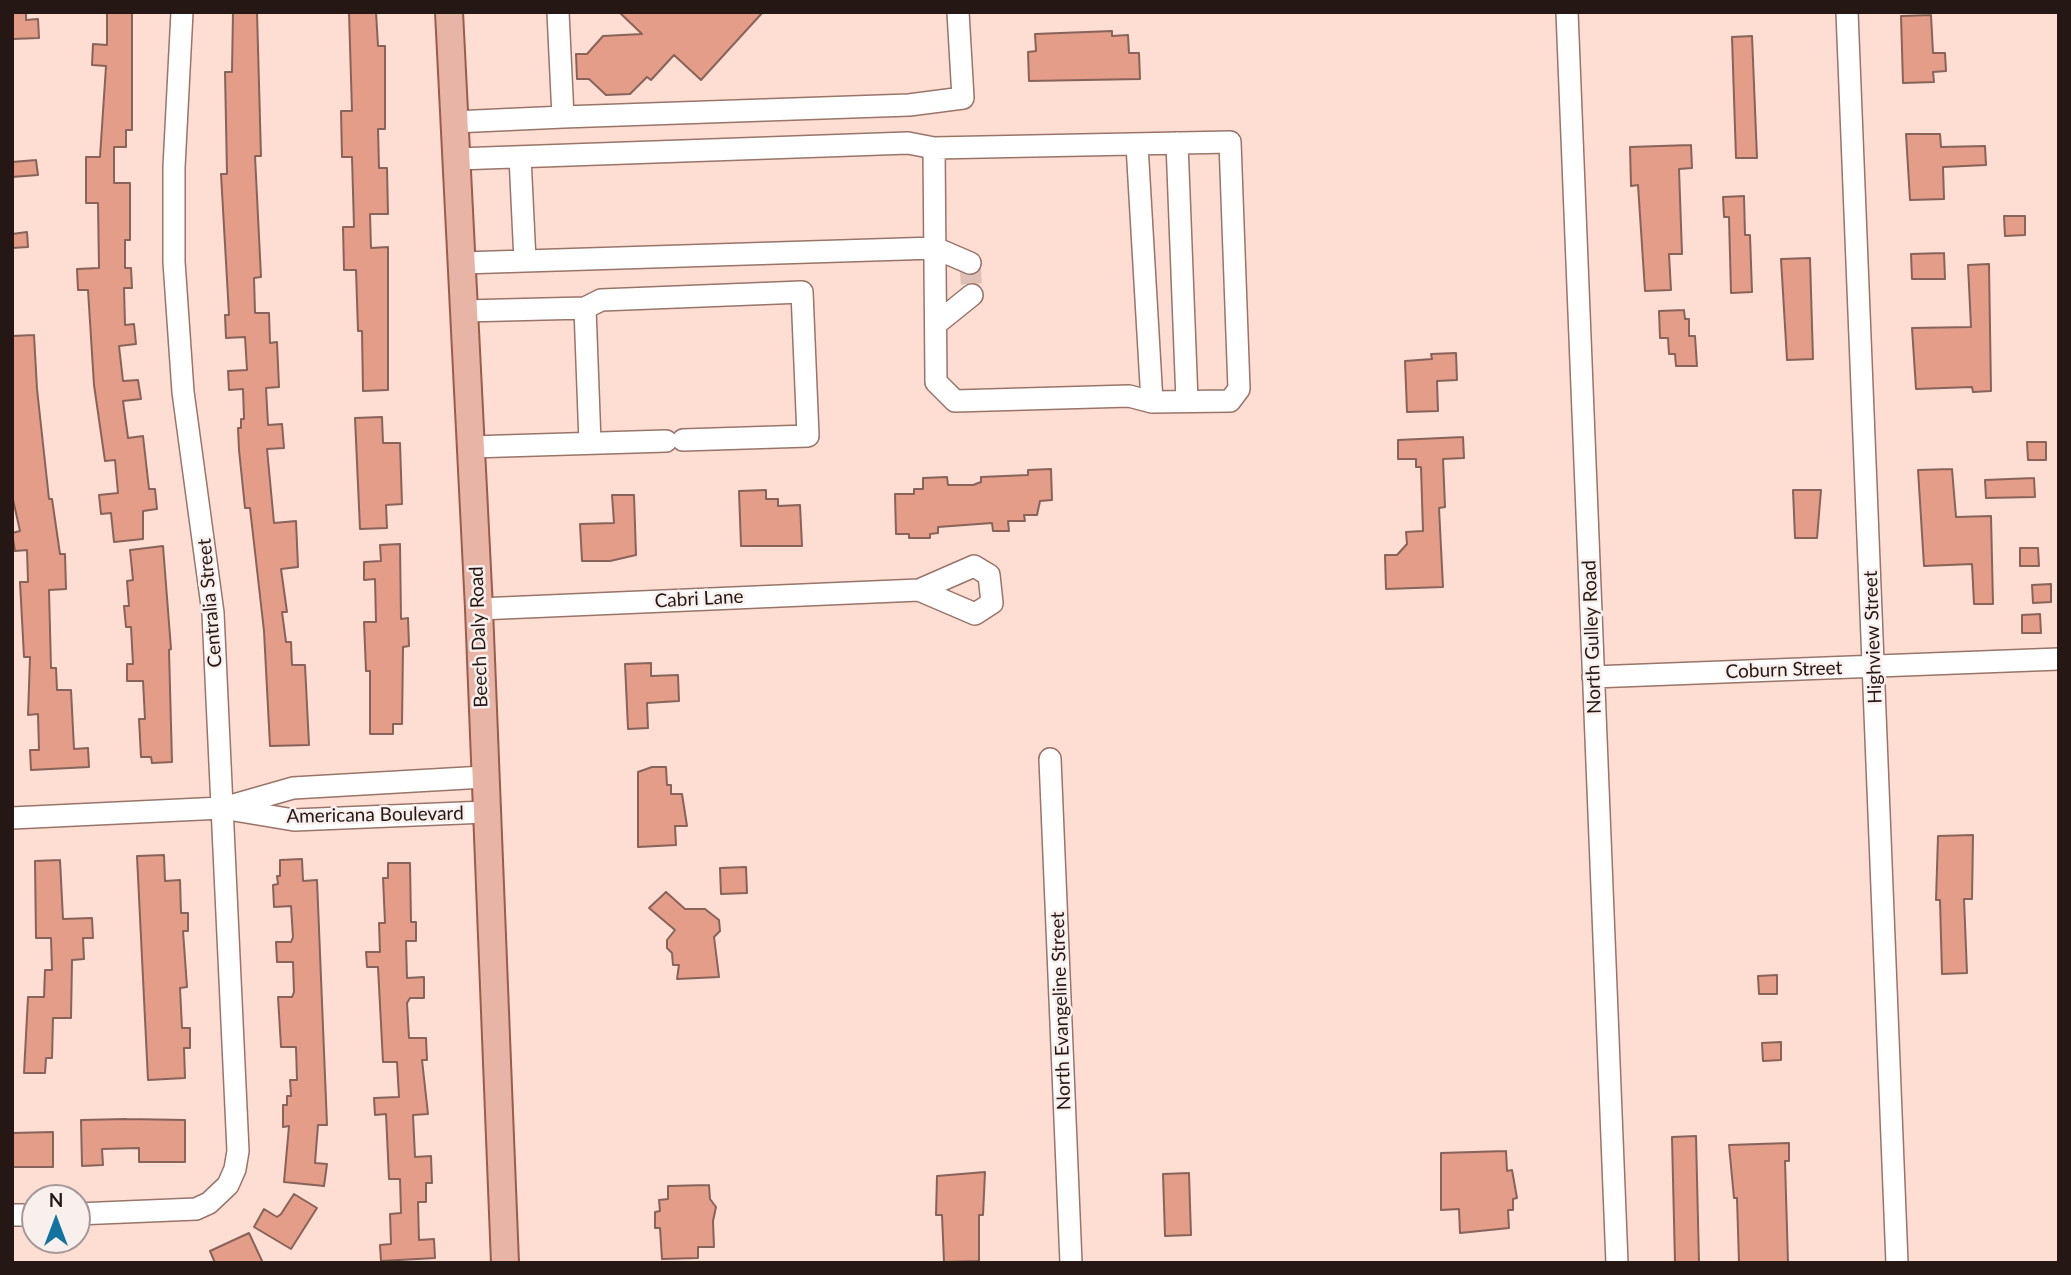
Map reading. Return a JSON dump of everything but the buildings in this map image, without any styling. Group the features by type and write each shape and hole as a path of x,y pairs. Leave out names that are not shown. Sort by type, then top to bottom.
{"main road":[{"name":"Beech Daly Road","path":"449,12 479,609 505,1263"}],"street":[{"name":"Centralia Street","path":"91,1214 186,1211 209,1203 222,1192 235,1169 238,1151 212,613 183,392 175,275 174,167 183,12"},
{"path":"558,12 563,117"},
{"path":"454,122 909,105 963,98 958,12"},
{"name":"North Gulley Road","path":"1567,12 1595,658 1593,677 1617,1263"},
{"name":"Highview Street","path":"1847,12 1897,1263"},
{"path":"457,159 908,143 934,148 1230,142 1239,390 1230,401 1152,402 1129,396 955,401 936,382 934,148"},
{"path":"1177,143 1187,401"},
{"path":"1138,145 1152,402"},
{"path":"520,157 525,261"},
{"path":"461,263 935,247 970,263"},
{"path":"464,312 585,308 601,300 802,292 808,436 471,447"},
{"path":"936,324 972,295"},
{"path":"585,308 590,443"},
{"name":"Cabri Lane","path":"479,609 919,590"},
{"name":"Coburn Street","path":"1593,677 2059,659"},
{"name":"North Evangeline Street","path":"1050,759 1071,1263"},
{"name":"Americana Boulevard","path":"222,808 293,788 484,777"},
{"name":"Americana Boulevard","path":"12,818 222,808 294,820 486,812"}],"tunnel":[{"path":"970,263 972,295"}]}
